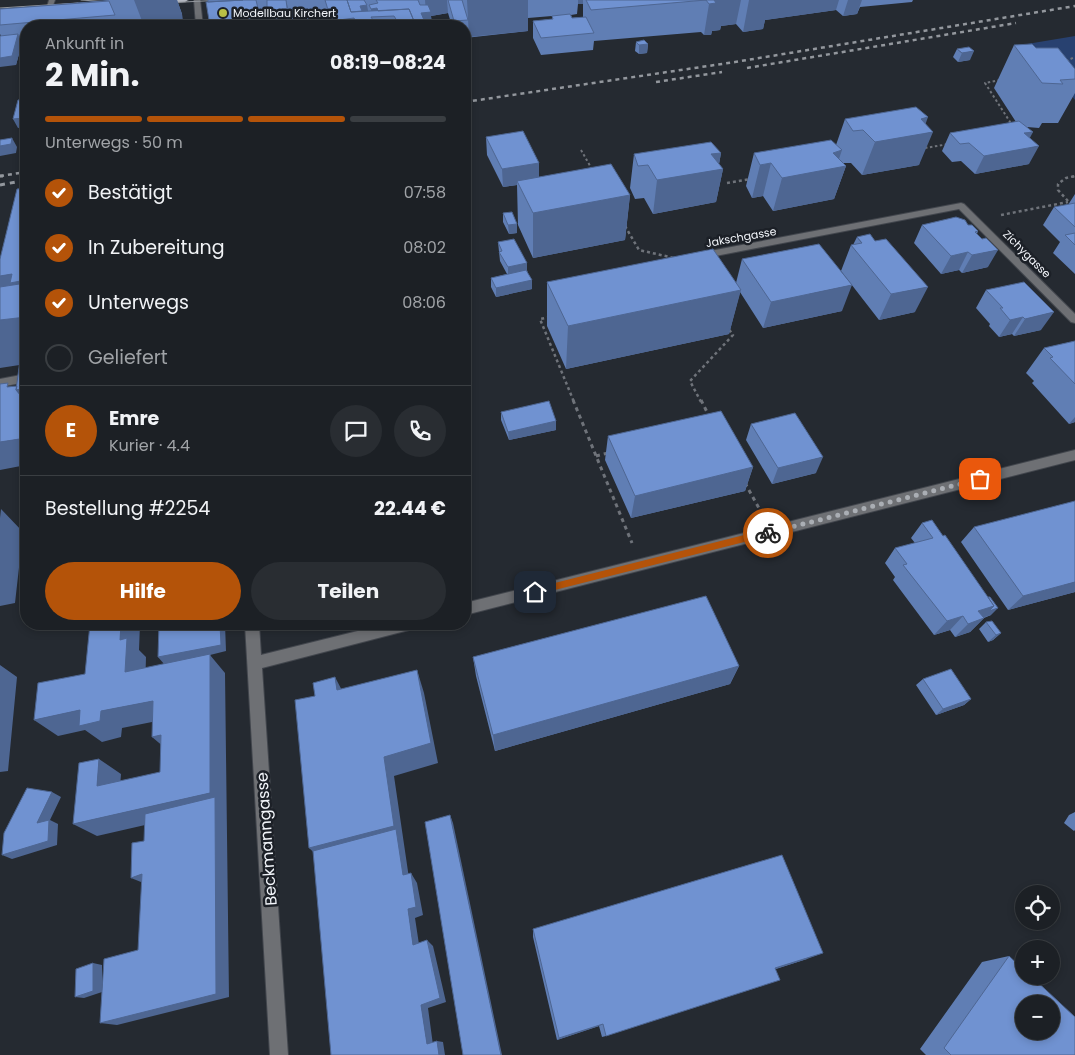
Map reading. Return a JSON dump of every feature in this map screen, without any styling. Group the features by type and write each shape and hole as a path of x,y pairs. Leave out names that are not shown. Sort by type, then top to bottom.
{"main road":[{"path":"157,1 185,0"},
{"path":"42,7 51,3 60,6"}],"street":[{"path":"197,0 199,20"},
{"name":"Zichygasse","path":"961,206 1075,320"},
{"name":"Jakschgasse","path":"704,255 961,206"},
{"path":"0,383 20,379"},
{"path":"471,608 1075,455"},
{"name":"Beckmanngasse","path":"252,630 279,1055"},
{"path":"255,663 385,630"}],"path":[{"path":"1066,60 1075,58"},
{"path":"1003,80 985,83 1014,128"},
{"path":"925,148 953,143"},
{"path":"581,150 596,175"},
{"path":"976,220 1068,202 1058,190 1058,184 1066,178 1075,176"},
{"path":"727,183 756,178"},
{"name":"Jakschgasse","path":"624,225 639,250 684,260 704,255"},
{"path":"559,316 540,319 641,565"},
{"path":"710,419 690,381 733,335 728,328"},
{"path":"596,456 614,451"},
{"path":"743,479 772,532"}],"shaded area":[{"path":"1075,36 1075,100 1045,61 1027,44"}],"building":[{"path":"208,0 243,0 208,2"},
{"path":"256,0 261,20 209,20 206,2"},
{"path":"267,0 286,0 288,15 329,13 325,0 347,0 351,12 409,9 414,20 396,20 394,16 371,17 373,20 355,20 354,18 339,20 262,20 261,17 267,16"},
{"path":"347,0 364,0 367,5 360,6 362,11 351,12"},
{"path":"376,0 418,0 420,5 428,5 431,12 421,13 424,20 414,20 409,9 378,11 377,8 371,9 369,5 378,3"},
{"path":"448,0 462,0 468,20 454,20"},
{"path":"586,0 706,0 591,10"},
{"path":"706,0 714,0 716,3 709,4"},
{"path":"109,1 115,15 58,20 20,20 20,23 0,25 0,9"},
{"path":"570,14 572,18 586,17 594,33 541,38 533,21 553,19 552,16"},
{"path":"18,34 12,56 0,58 0,36"},
{"path":"644,40 648,44 639,45 636,42"},
{"path":"1032,44 1036,48 1058,48 1075,69 1075,79 1060,80 1063,84 1042,83 1014,45"},
{"path":"969,47 974,51 962,53 957,49"},
{"path":"18,100 20,100 20,118 13,119"},
{"path":"916,107 928,117 921,119 933,132 875,142 863,130 853,131 845,119"},
{"path":"1019,121 1033,132 1024,133 1039,146 984,156 969,143 960,144 950,133"},
{"path":"523,131 539,163 502,169 486,137"},
{"path":"12,138 11,144 0,146 0,140"},
{"path":"831,140 842,150 833,153 846,166 782,178 771,163 760,165 754,153"},
{"path":"711,142 721,153 711,154 723,169 657,180 648,165 638,166 634,154"},
{"path":"611,164 630,195 533,213 517,181"},
{"path":"17,189 20,189 20,281 10,283 12,274 0,276 0,259"},
{"path":"1075,203 1075,227 1054,207"},
{"path":"512,212 517,224 508,225 503,213"},
{"path":"956,217 965,220 968,225 972,225 978,231 975,232 982,239 986,238 998,250 972,255 968,252 951,256 922,225"},
{"path":"1075,233 1075,245 1065,235"},
{"path":"870,234 875,241 886,239 928,287 891,294 851,245 862,243 857,237"},
{"path":"514,239 527,263 508,267 499,252 502,251 498,242"},
{"path":"819,244 852,285 771,302 742,259"},
{"path":"713,249 741,290 568,326 547,282"},
{"path":"526,270 532,280 496,288 491,278"},
{"path":"1024,282 1054,312 1025,319 1023,317 1010,320 1000,308 1003,308 986,290"},
{"path":"20,284 20,318 0,320 0,287"},
{"path":"1075,341 1075,384 1050,358 1053,357 1044,348"},
{"path":"20,360 20,389 16,390"},
{"path":"8,383 7,387 17,386 16,390 20,395 20,439 0,442 0,384"},
{"path":"549,401 556,421 508,432 501,412"},
{"path":"721,411 753,467 635,496 608,436"},
{"path":"795,413 823,457 778,468 751,424"},
{"path":"1075,501 1075,582 1023,596 974,527"},
{"path":"932,520 943,536 945,535 994,606 978,611 984,618 968,624 963,616 947,621 903,565 907,564 895,548 933,538 922,523"},
{"path":"706,596 739,666 493,735 473,657"},
{"path":"988,597 998,608 989,611 994,606"},
{"path":"992,621 1001,633 996,635 986,622"},
{"path":"89,630 121,630 120,640 127,638 125,672 210,654 210,793 73,824 79,763 99,759 97,786 160,772 161,735 152,737 153,701 101,711 100,721 79,726 80,710 34,720 38,683 85,674"},
{"path":"159,630 220,630 221,645 158,657"},
{"path":"951,669 971,699 943,709 923,679"},
{"path":"417,670 431,743 384,757 394,826 309,848 295,700 315,696 313,683 335,677 337,690"},
{"path":"27,788 52,792 37,823 49,820 48,841 2,855 4,833"},
{"path":"215,797 216,994 100,1023 104,959 138,950 142,874 131,878 132,843 144,841 145,814"},
{"path":"450,815 501,1055 463,1055 425,822"},
{"path":"396,829 403,875 411,873 416,907 408,909 413,945 427,940 440,998 421,1005 427,1044 437,1041 439,1055 331,1055 313,851"},
{"path":"782,855 823,953 775,968 780,980 606,1036 603,1024 559,1038 533,929"},
{"path":"1009,956 1015,962 1015,985 1041,985 1051,995 1015,995 1015,1040 1060,1040 1060,1003 1075,1017 1075,1055 951,1055 944,1048"},
{"path":"93,963 93,991 75,997 76,969"}],"tram line":[{"path":"81,0 110,2"},
{"path":"164,3 224,0"},
{"path":"0,8 78,3"}],"railway":[{"path":"471,101 735,62 1075,6"},
{"path":"747,68 1016,23"},
{"path":"656,82 722,72"},
{"path":"3,176 0,176 20,173"},
{"path":"0,185 20,181"}],"way so far":[{"path":"768,533 980,479"}],"place":[{"name":"Modellbau Kirchert","path":"223,13"}],"route":[{"path":"535,592 768,533"}]}
